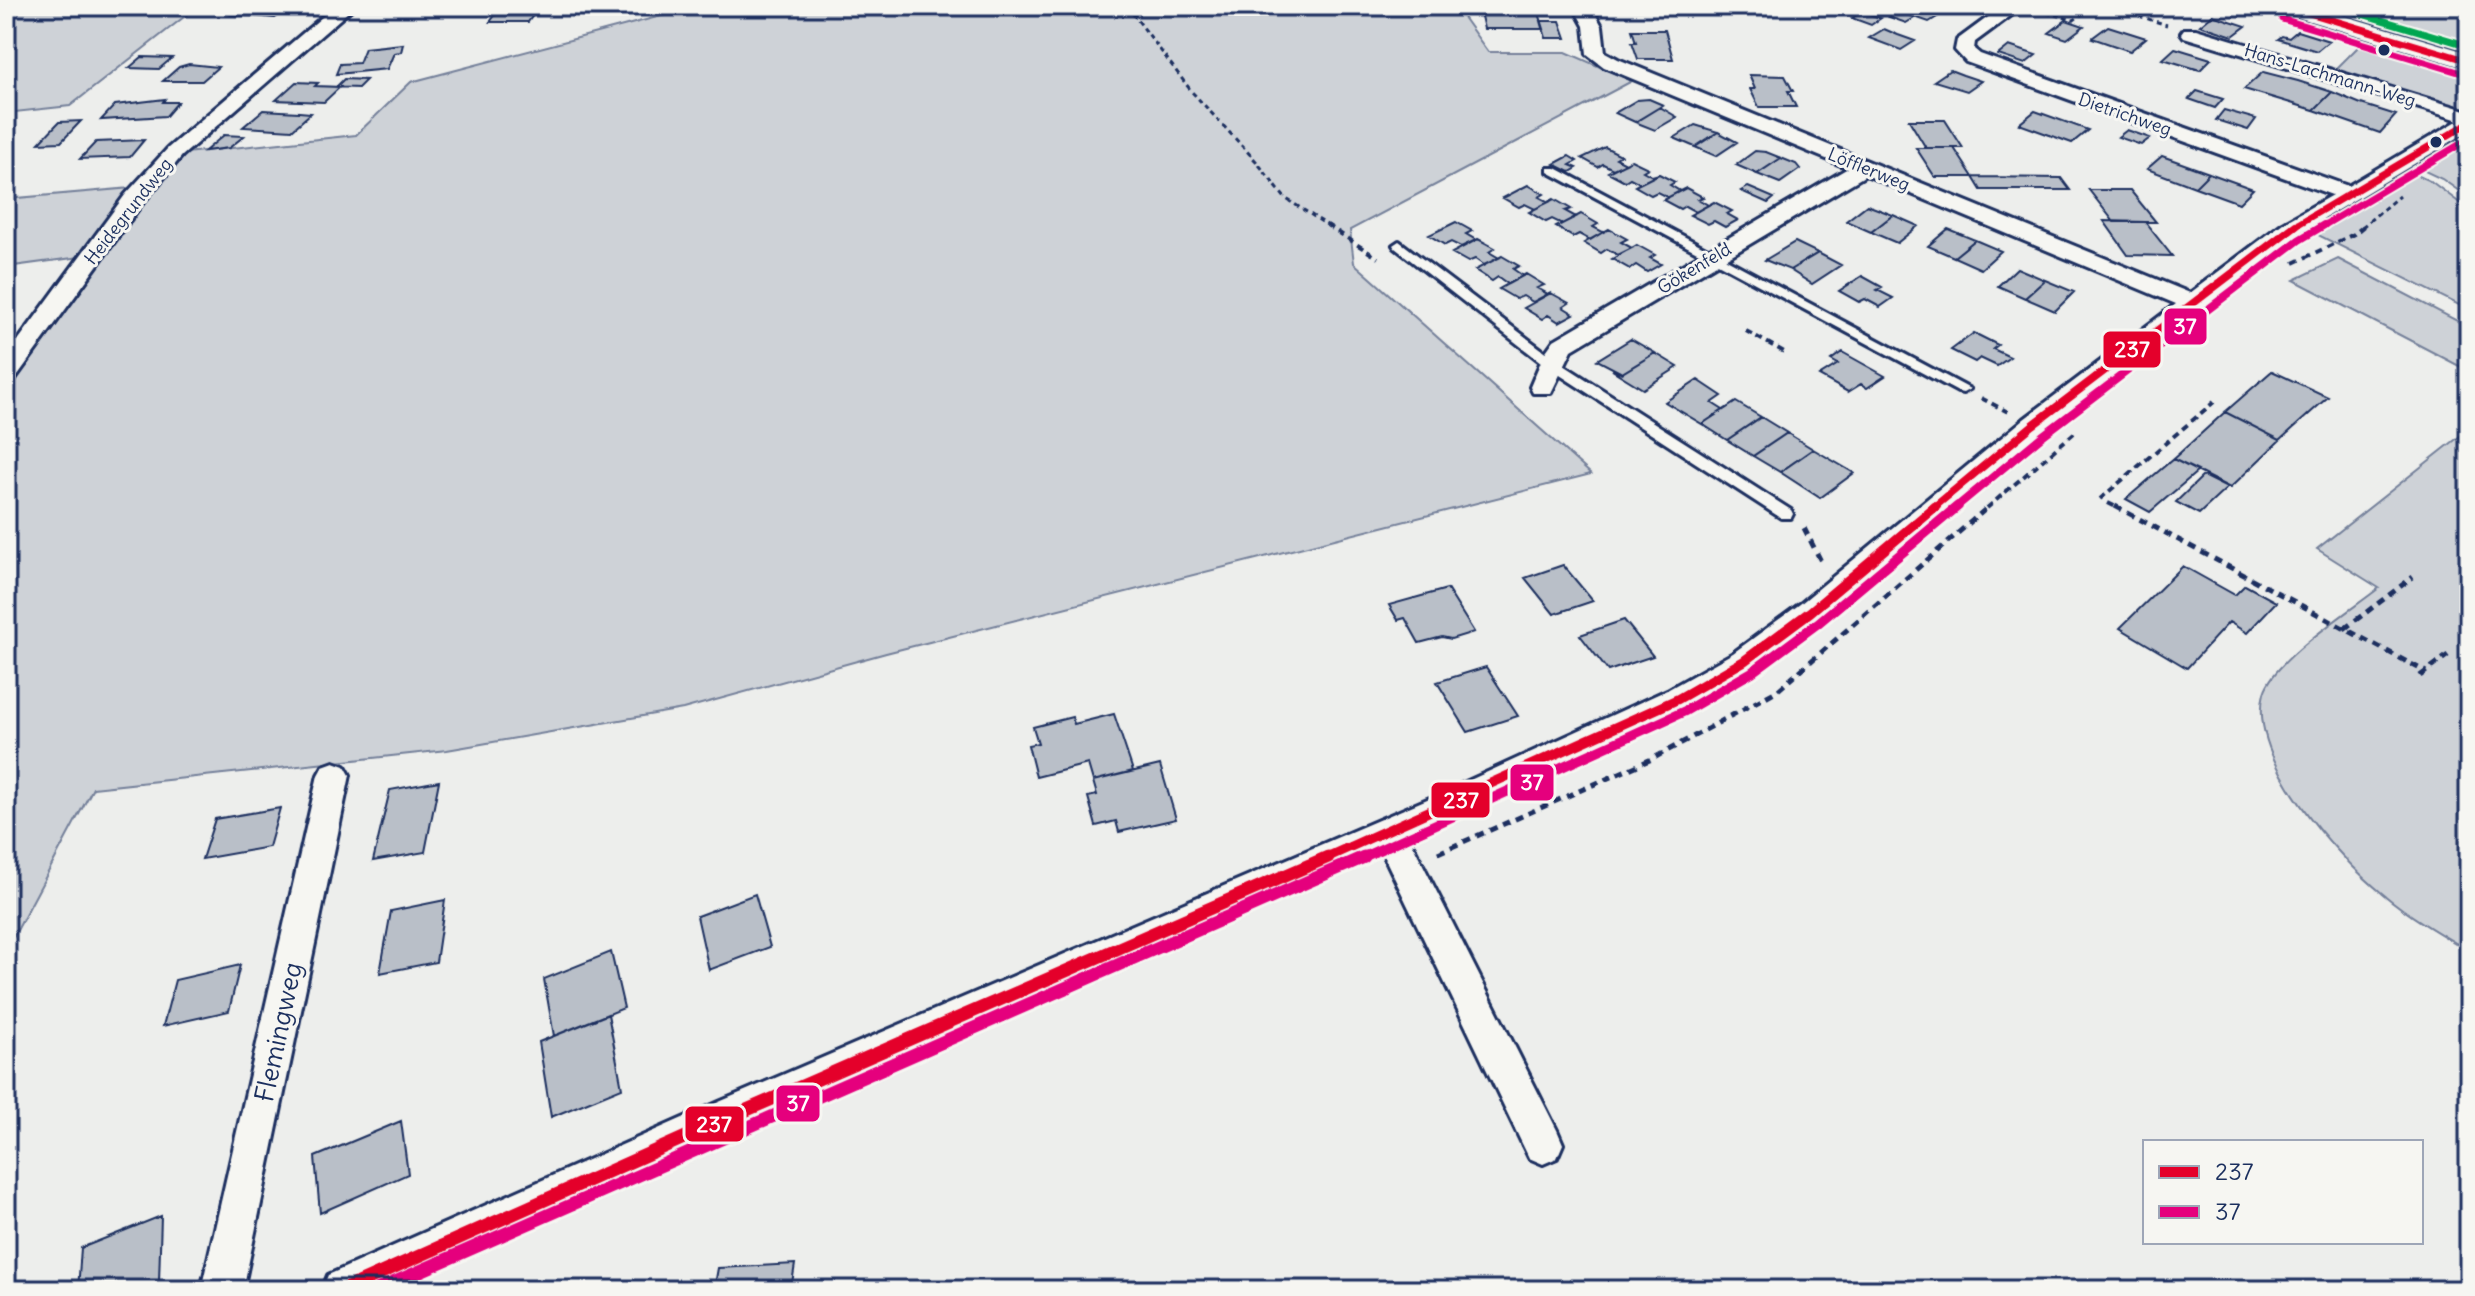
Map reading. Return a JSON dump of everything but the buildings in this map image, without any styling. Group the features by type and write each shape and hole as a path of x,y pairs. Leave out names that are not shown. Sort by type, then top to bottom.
{"main road":[{"path":"2286,6 2469,61"}],"street":[{"name":"Heidegrundweg","path":"6,374 133,200 175,152 346,6"},
{"name":"Löfflerweg","path":"1582,6 1593,26 1596,54 1603,59 2191,302"},
{"name":"Dietrichweg","path":"2005,6 2004,14 1966,40 1964,50 1973,58 2351,194"},
{"name":"Hans-Lachmann-Weg","path":"2190,33 2469,120"},
{"path":"343,1290 1389,831 1627,725 1678,699 1744,661 1810,612 2033,425 2291,228 2469,120"},
{"name":"Gökenfeld","path":"1542,387 1551,363 1563,345 1865,167"},
{"name":"Flemingweg","path":"222,1290 334,775"},
{"path":"1389,831 1543,1144"}],"lane":[{"path":"1552,170 1963,389"},
{"path":"1399,245 1551,363 1786,514"}],"path":[{"path":"1127,6 1192,92 1256,161 1285,198 1385,262 1422,263"},
{"path":"2027,8 2074,20 2092,7 2111,7 2190,33"},
{"path":"1746,331 1786,353"},
{"path":"1963,389 2033,425"},
{"path":"2100,499 2214,402"},
{"path":"2108,503 2423,674 2448,655"},
{"path":"2344,629 2413,577"}],"shaded area":[{"path":"6,6 198,6 70,106 6,113"},
{"path":"711,6 1455,6 1488,52 1566,52 1632,81 1350,230 1354,263 1591,474 886,653 683,709 447,750 93,788 6,951 6,388 145,199 185,153 356,135 411,82 661,16"},
{"path":"2377,6 2469,6 2469,49 2385,24"},
{"path":"2366,39 2469,70 2469,115 2332,73"},
{"path":"2469,134 2469,198 2442,179 2414,166"},
{"path":"2406,170 2432,182 2469,210 2469,310 2306,229"},
{"path":"132,188 80,257 6,267 6,199"},
{"path":"2338,259 2469,327 2469,375 2467,370 2294,280"},
{"path":"2469,429 2469,951 2393,902 2343,856 2300,804 2282,775 2269,746 2262,718 2264,693 2282,666 2314,637 2379,588 2317,549"}],"transit line":[{"name":"237","path":"2286,6 2469,61"},
{"path":"2335,6 2469,46"},
{"name":"37","path":"2282,19 2465,74"},
{"name":"237","path":"343,1290 733,1116 1458,801 1678,699 1744,661 1810,612 2033,425 2291,228 2469,123"},
{"name":"37","path":"377,1290 1464,814 1685,711 1752,672 1818,623 2042,436 2299,240 2469,139"}]}
